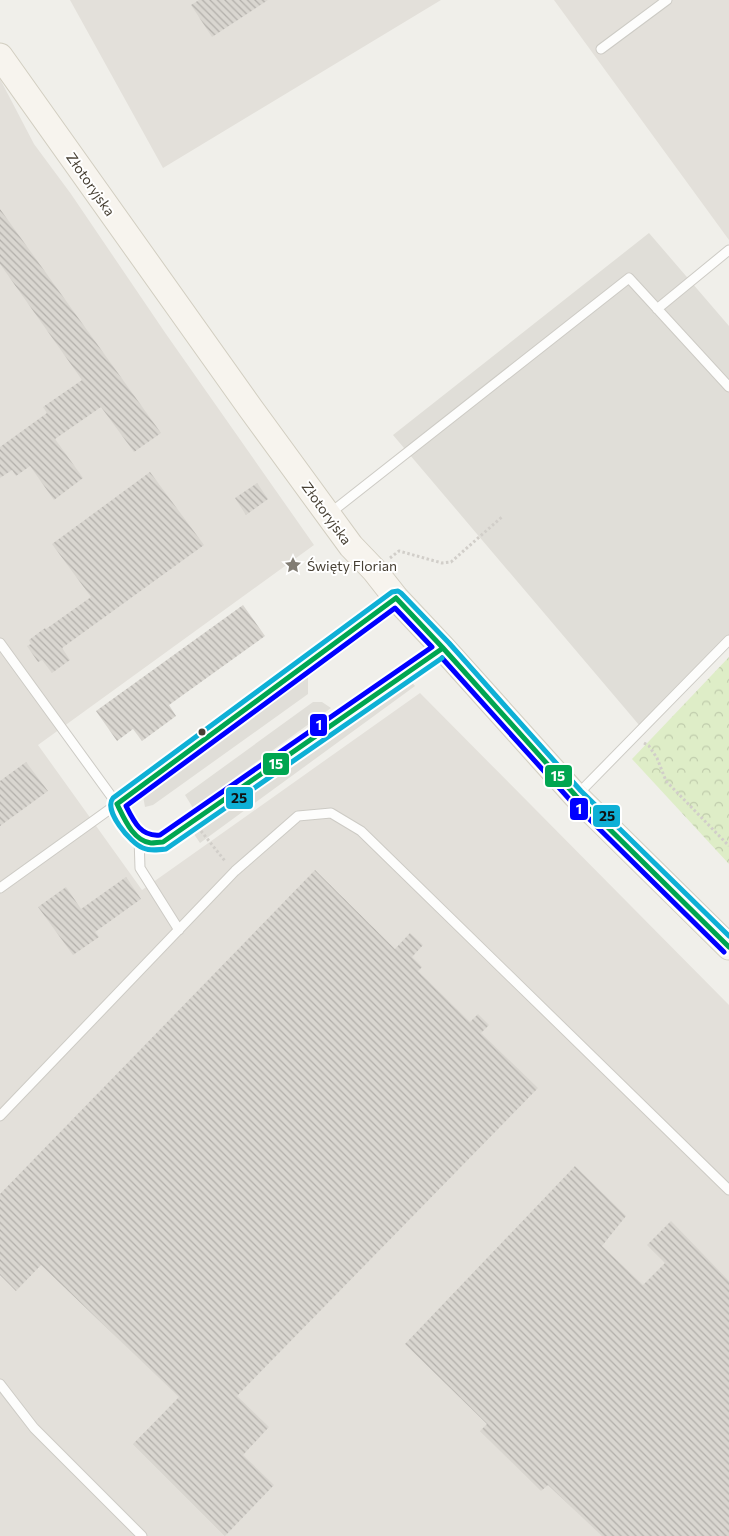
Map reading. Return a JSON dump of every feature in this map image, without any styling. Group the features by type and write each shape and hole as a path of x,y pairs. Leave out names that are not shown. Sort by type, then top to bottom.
{"main road":[{"name":"Złotoryjska","path":"0,56 251,409 351,546 576,796 729,947"}],"street":[{"path":"117,804 396,598"}],"lane":[{"path":"602,49 667,0"},
{"path":"657,308 729,250"},
{"path":"329,514 629,278 729,387"},
{"path":"576,796 729,640"},
{"path":"0,643 117,804 129,826 139,837 151,843 163,842 443,648"},
{"path":"0,888 117,804"},
{"path":"0,1116 243,863 298,816 331,813 361,831 729,1190"},
{"path":"139,837 140,868 179,930"},
{"path":"0,1384 34,1428 142,1536"}],"path":[{"path":"388,560 399,551 442,563 451,562 503,516"},
{"path":"635,737 648,746 656,758 666,781 729,846"},
{"path":"200,830 228,864"}],"shaded area":[{"path":"70,0 441,0 163,168"},
{"path":"554,0 729,0 729,240"},
{"path":"0,79 34,144 71,194 166,334 314,545 38,745 142,890 420,693 729,1005 729,1536 0,1536"},
{"path":"649,233 729,326 729,645 645,732 393,435"},
{"path":"308,677 308,694 153,805 145,807 143,796 188,760"},
{"path":"408,678 415,686 200,843 192,831"},
{"path":"313,702 322,702 331,708 193,808 185,795"}],"green space":[{"path":"729,657 729,864 632,759"}],"building":[{"path":"199,0 268,0 212,37 191,5"},
{"path":"0,209 161,433 134,452 101,407 55,439 83,478 54,500 30,466 16,476 12,470 0,478 0,447 47,413 43,407 82,380 0,264"},
{"path":"150,472 204,545 62,648 70,660 52,673 42,660 38,662 27,646 31,644 29,640 91,597 52,544"},
{"path":"257,483 268,499 246,515 235,498"},
{"path":"243,605 265,636 169,705 176,716 142,741 133,729 117,741 96,711"},
{"path":"26,762 48,791 0,826 0,781"},
{"path":"315,870 395,949 410,933 423,945 412,957 422,967 418,971 470,1022 478,1014 489,1025 481,1033 538,1088 237,1396 269,1427 243,1455 274,1485 225,1536 133,1444 179,1397 41,1265 16,1291 0,1275 0,1194"},
{"path":"126,877 141,899 95,932 99,937 73,955 38,907 66,887 81,909"},
{"path":"575,1166 626,1216 602,1246 643,1285 665,1263 647,1245 671,1221 729,1281 729,1536 602,1536 548,1485 541,1491 480,1431 487,1424 405,1344"}],"transit line":[{"name":"25","path":"442,658 166,849 148,850 143,848 131,840 119,826 112,810 111,803 113,798 392,592 398,591 449,643 581,791 729,936"},
{"name":"15","path":"396,598 576,796 729,947"},
{"name":"15","path":"117,804 396,598"},
{"name":"1","path":"395,608 432,647 160,835 148,834 139,827 126,806 395,608"},
{"name":"15","path":"117,804 130,828 139,838 151,843 163,842 443,648"},
{"name":"1","path":"442,658 571,801 724,952"}],"place":[{"name":"Święty Florian","path":"293,565"}]}
